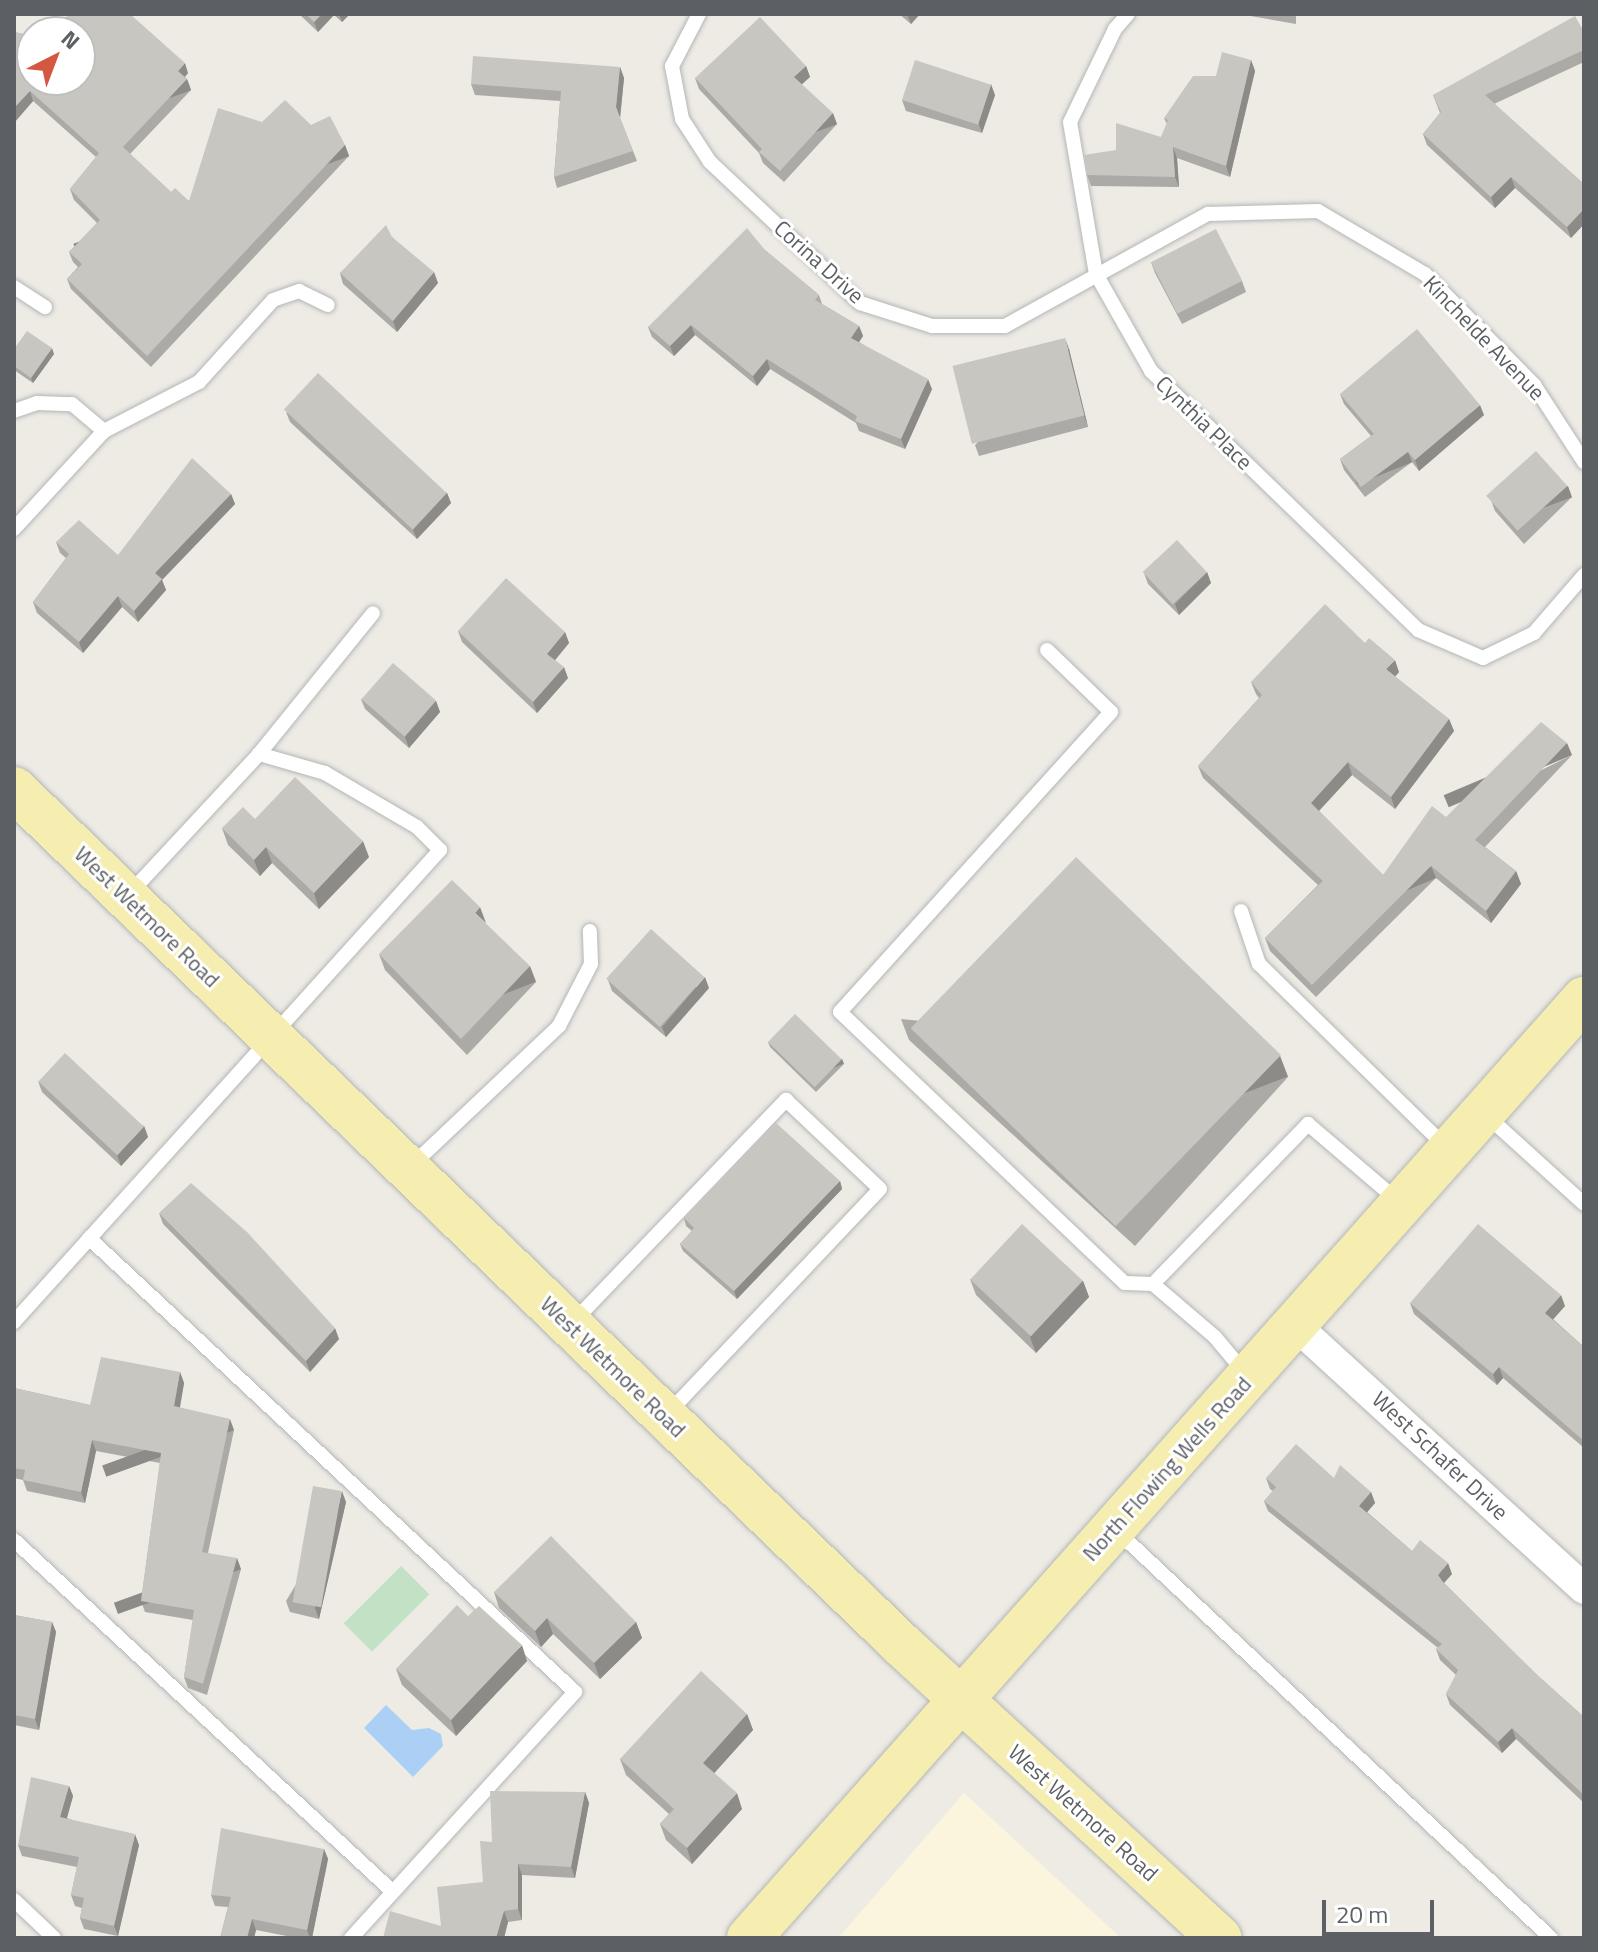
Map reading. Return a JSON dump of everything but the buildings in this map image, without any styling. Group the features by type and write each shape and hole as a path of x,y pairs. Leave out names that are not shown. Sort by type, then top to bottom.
{"main road":[{"name":"West Wetmore Road","path":"14,789 959,1699 1219,1938"},
{"name":"North Flowing Wells Road","path":"749,1938 1584,999"}],"street":[{"name":"West Schafer Drive","path":"1294,1324 1584,1589"}],"lane":[{"name":"Corina Drive","path":"699,14 672,66 682,119 710,162 860,303 932,326 1005,326 1096,274"},
{"name":"Cynthia Place","path":"1128,14 1115,29 1070,122 1096,274 1151,371 1418,630 1483,658 1534,633 1584,575"},
{"name":"Kinchelde Avenue","path":"1096,274 1208,214 1318,211 1425,274 1534,385 1584,462"},
{"path":"14,287 45,307"},
{"path":"14,529 116,420 199,382 273,300 299,291 328,305"},
{"path":"14,411 37,403 72,404 104,431"},
{"path":"126,897 259,754 373,613"},
{"path":"1047,650 1111,712 840,1012 1125,1283 1153,1284 1215,1337 1248,1378"},
{"path":"14,1322 440,850 417,827 325,773 259,754"},
{"path":"1241,911 1259,964 1450,1151"},
{"path":"408,1169 559,1026 591,964 590,931"},
{"path":"570,1325 786,1100 880,1189 665,1417"},
{"path":"1483,1112 1584,1204"},
{"path":"1153,1284 1308,1124 1402,1204"},
{"path":"89,1238 575,1692 351,1938"},
{"path":"1114,1528 1551,1938"},
{"path":"14,1540 393,1892"},
{"path":"14,1900 54,1938"}],"shaded area":[{"path":"964,1793 1121,1938 838,1938"}],"green space":[{"path":"401,1566 429,1594 372,1652 344,1623"}],"water":[{"path":"386,1705 412,1730 429,1728 441,1734 443,1746 413,1777 364,1728"}]}
